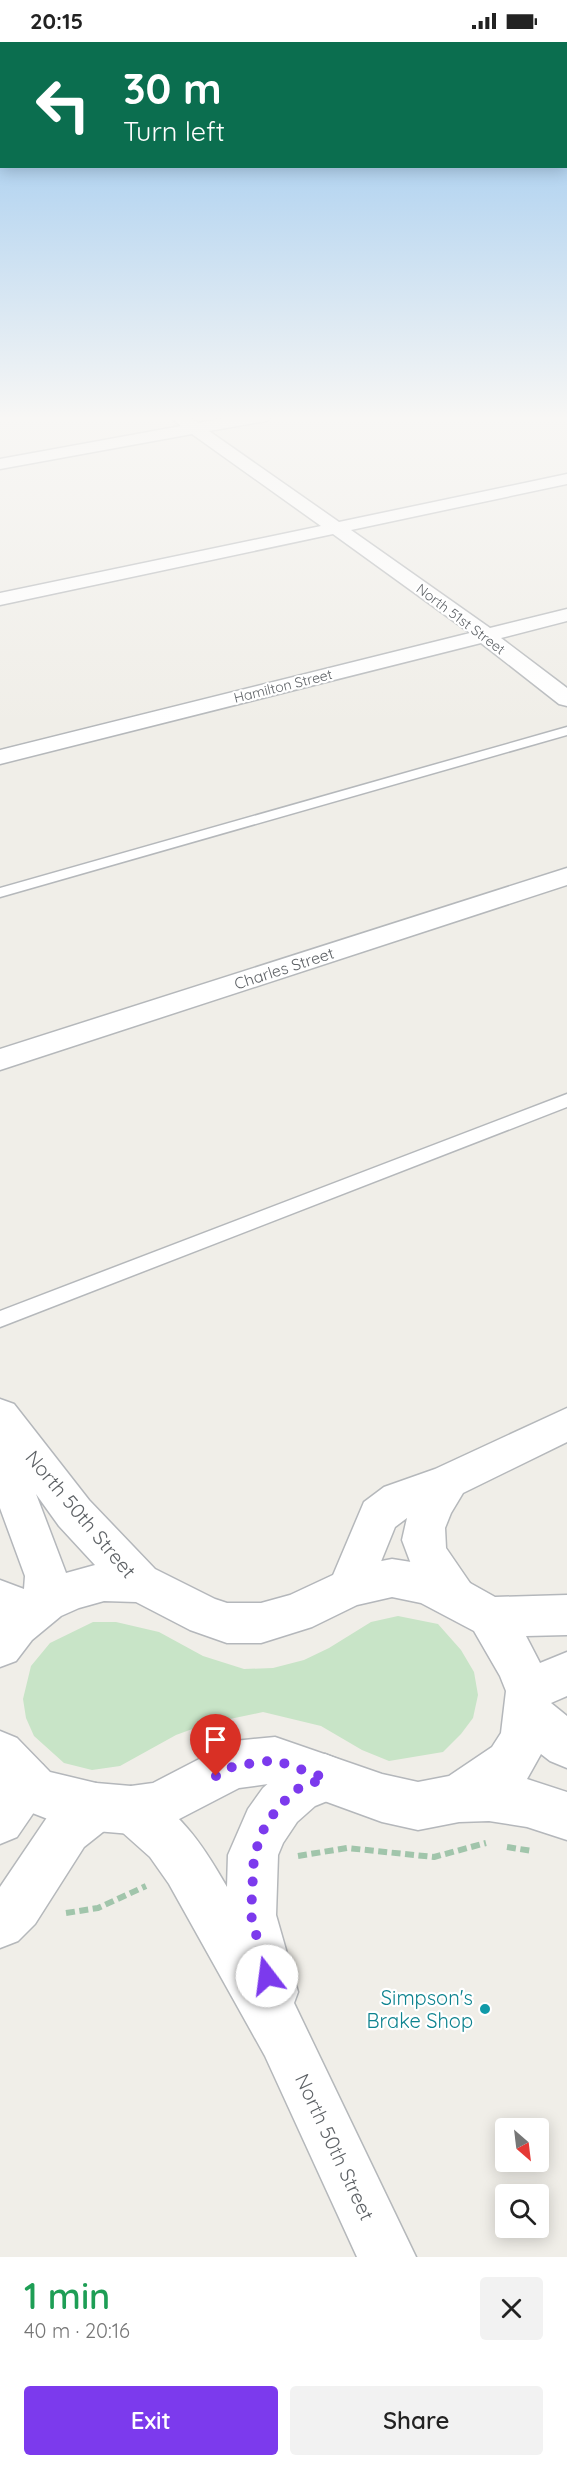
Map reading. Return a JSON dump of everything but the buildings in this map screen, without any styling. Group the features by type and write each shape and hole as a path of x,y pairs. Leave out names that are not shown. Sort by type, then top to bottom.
{"street":[{"name":"North 51st Street","path":"324,519 471,623 567,699"},
{"path":"0,599 377,519"},
{"name":"Hamilton Street","path":"0,757 567,615"},
{"name":"Charles Street","path":"0,1060 567,876"},
{"name":"North 50th Street","path":"0,1415 74,1512 140,1583"},
{"path":"350,1587 379,1515 399,1500 449,1481 567,1424"},
{"name":"North 50th Street","path":"0,1452 46,1576 26,1605"},
{"path":"449,1481 427,1515 421,1533 429,1562 472,1607 541,1692 567,1745"},
{"path":"0,1646 16,1626 26,1605 104,1582 140,1583 205,1616 227,1623 261,1623 297,1613 350,1587 392,1578 424,1584 472,1607 567,1616"},
{"path":"458,1798 509,1764 524,1739 541,1692"},
{"path":"8,1765 34,1790 58,1799 113,1808 158,1806 234,1766 275,1760 382,1798 418,1806 486,1795 519,1799 567,1816"},
{"path":"0,1820 8,1765"},
{"name":"North 50th Street","path":"284,2037 251,1915 254,1855 265,1826 280,1805 299,1788 325,1778"},
{"path":"0,1923 17,1906 67,1830 113,1808"},
{"name":"North 50th Street","path":"113,1808 167,1840 187,1866 284,2037 387,2257"}],"lane":[{"path":"0,893 567,731"},
{"path":"0,1319 567,1100"}],"path":[{"path":"254,1855 291,1858 347,1848 434,1857 490,1842"},
{"path":"499,1845 526,1852 537,1851"},
{"path":"60,1913 78,1914 114,1902 187,1866"}],"green space":[{"path":"398,1616 438,1624 461,1650 474,1672 478,1695 473,1718 443,1752 389,1761 362,1750 321,1726 263,1712 206,1724 176,1735 120,1766 92,1770 64,1763 34,1736 26,1718 23,1699 31,1666 50,1643 93,1622 116,1622 159,1632 203,1656 244,1669 273,1668 304,1660 329,1648 371,1622"}],"place":[{"name":"Simpson's Brake Shop","path":"485,2009"}],"route":[{"path":"216,1776 234,1766 275,1760 325,1778 299,1788 280,1805 265,1826 254,1855 251,1915 267,1976"}]}
